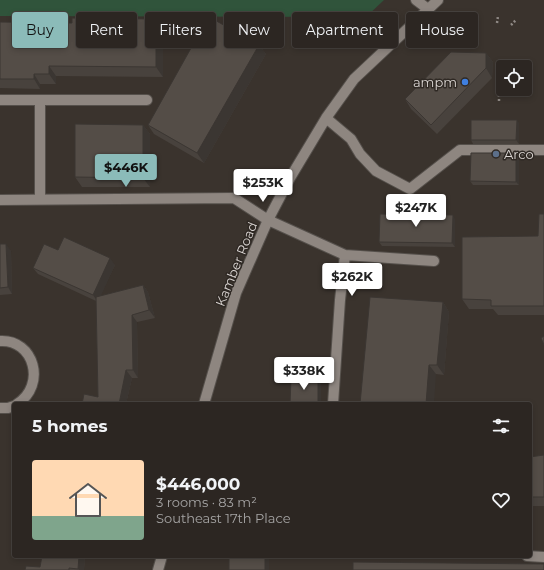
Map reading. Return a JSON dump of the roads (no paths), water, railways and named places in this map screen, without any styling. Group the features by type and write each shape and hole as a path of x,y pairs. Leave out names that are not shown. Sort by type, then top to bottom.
{"street":[{"path":"416,0 428,9"},
{"name":"Kamber Road","path":"205,402 236,293 268,220 290,178 326,118 354,79 438,0"},
{"path":"0,100 147,100"},
{"path":"40,100 40,199"},
{"path":"326,118 351,139 360,154 376,171 410,190 460,150 544,150"},
{"path":"0,200 234,198 268,220 345,255 434,261"},
{"path":"333,402 340,300 345,255"},
{"path":"0,341 16,344 26,352 32,361 35,373 33,385 28,395 20,402"},
{"path":"0,408 12,407"},
{"path":"532,556 544,557"},
{"path":"158,570 161,558"}],"place":[{"name":"ampm","path":"465,82"},
{"name":"Arco","path":"496,154"}]}
